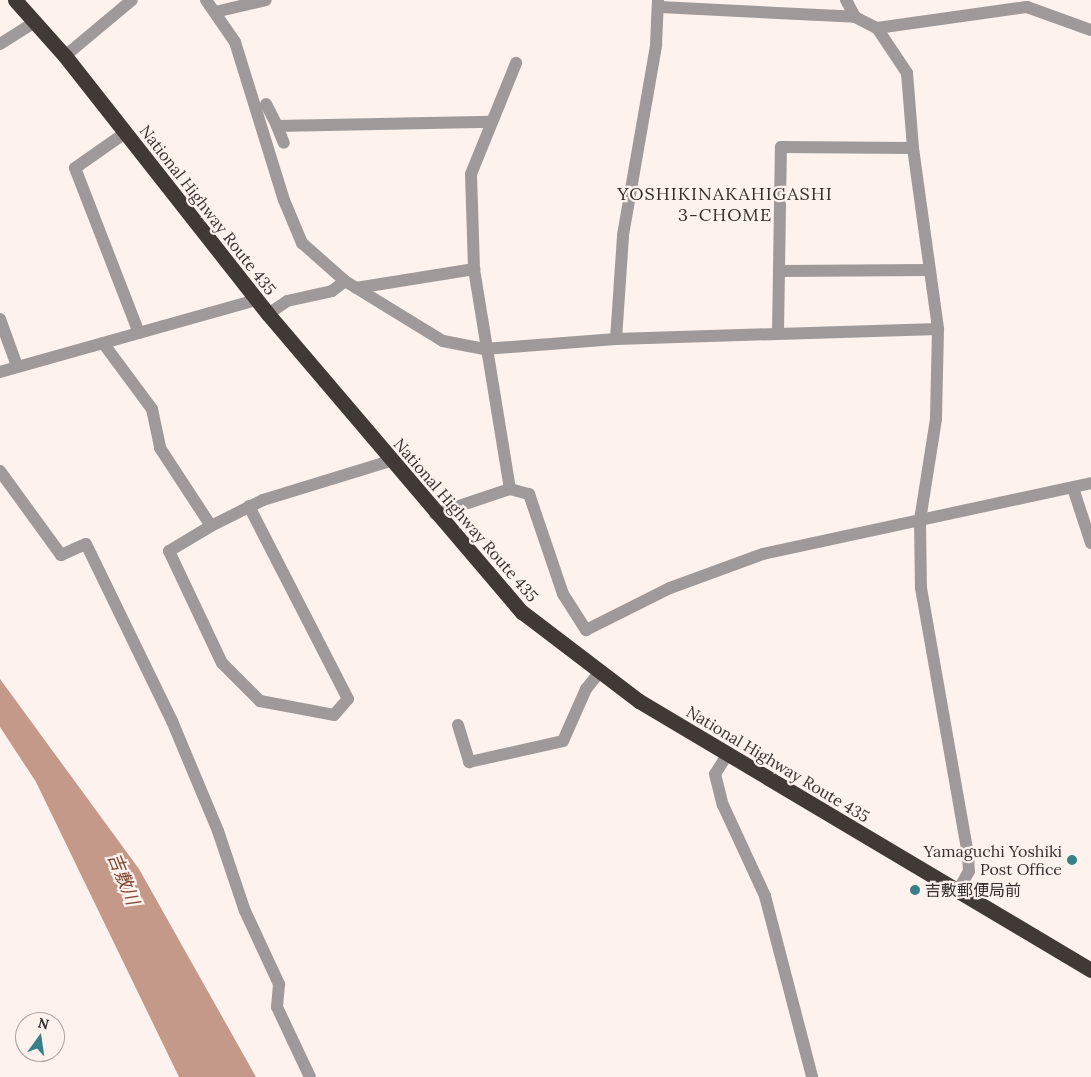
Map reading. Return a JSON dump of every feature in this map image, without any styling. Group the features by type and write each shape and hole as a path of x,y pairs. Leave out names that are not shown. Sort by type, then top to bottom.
{"highway":[{"name":"National Highway Route 435","path":"15,0 65,56 256,300 435,514 522,612 599,673 727,754 1091,970"}],"street":[{"path":"65,56 132,0"},
{"path":"206,0 235,42 302,243 351,285 443,341 484,348 616,339 938,329"},
{"path":"214,12 266,0"},
{"path":"846,0 855,17"},
{"path":"616,339 623,235 659,4 855,17 877,28 908,74 913,148 928,270 938,329 936,419 920,520 921,588 968,854 969,871 958,891"},
{"path":"877,28 1027,7 1091,30"},
{"path":"0,44 35,22"},
{"path":"510,489 484,348 474,269 471,174 516,63"},
{"path":"266,104 284,143"},
{"path":"277,126 492,122"},
{"path":"126,133 75,168 139,333"},
{"path":"778,333 780,147 913,148"},
{"path":"268,314 287,301 351,285 474,269"},
{"path":"779,271 928,270"},
{"path":"0,372 256,300"},
{"path":"0,318 17,366"},
{"path":"103,343 152,409 160,448 211,526"},
{"path":"249,506 348,699 334,715 260,701 222,663 169,551 249,506 390,461"},
{"path":"0,471 60,556 86,544 172,720 218,831 245,911 279,984 277,1007 310,1077"},
{"path":"435,514 510,489 529,494 563,594 586,630 670,588 763,554 1091,483"},
{"path":"1073,488 1091,543"},
{"path":"458,725 469,762 564,741 586,689 599,673"},
{"path":"727,754 714,774 722,805 765,896 812,1077"}],"water":[{"name":"吉敷川","path":"0,679 139,869 256,1077 179,1077 36,782 0,727"}],"place":[{"name":"Yamaguchi Yoshiki Post Office","path":"1072,860"},
{"name":"吉敷郵便局前","path":"915,890"}],"district":[{"name":"YOSHIKINAKAHIGASHI 3-CHOME","path":"725,205"}]}
